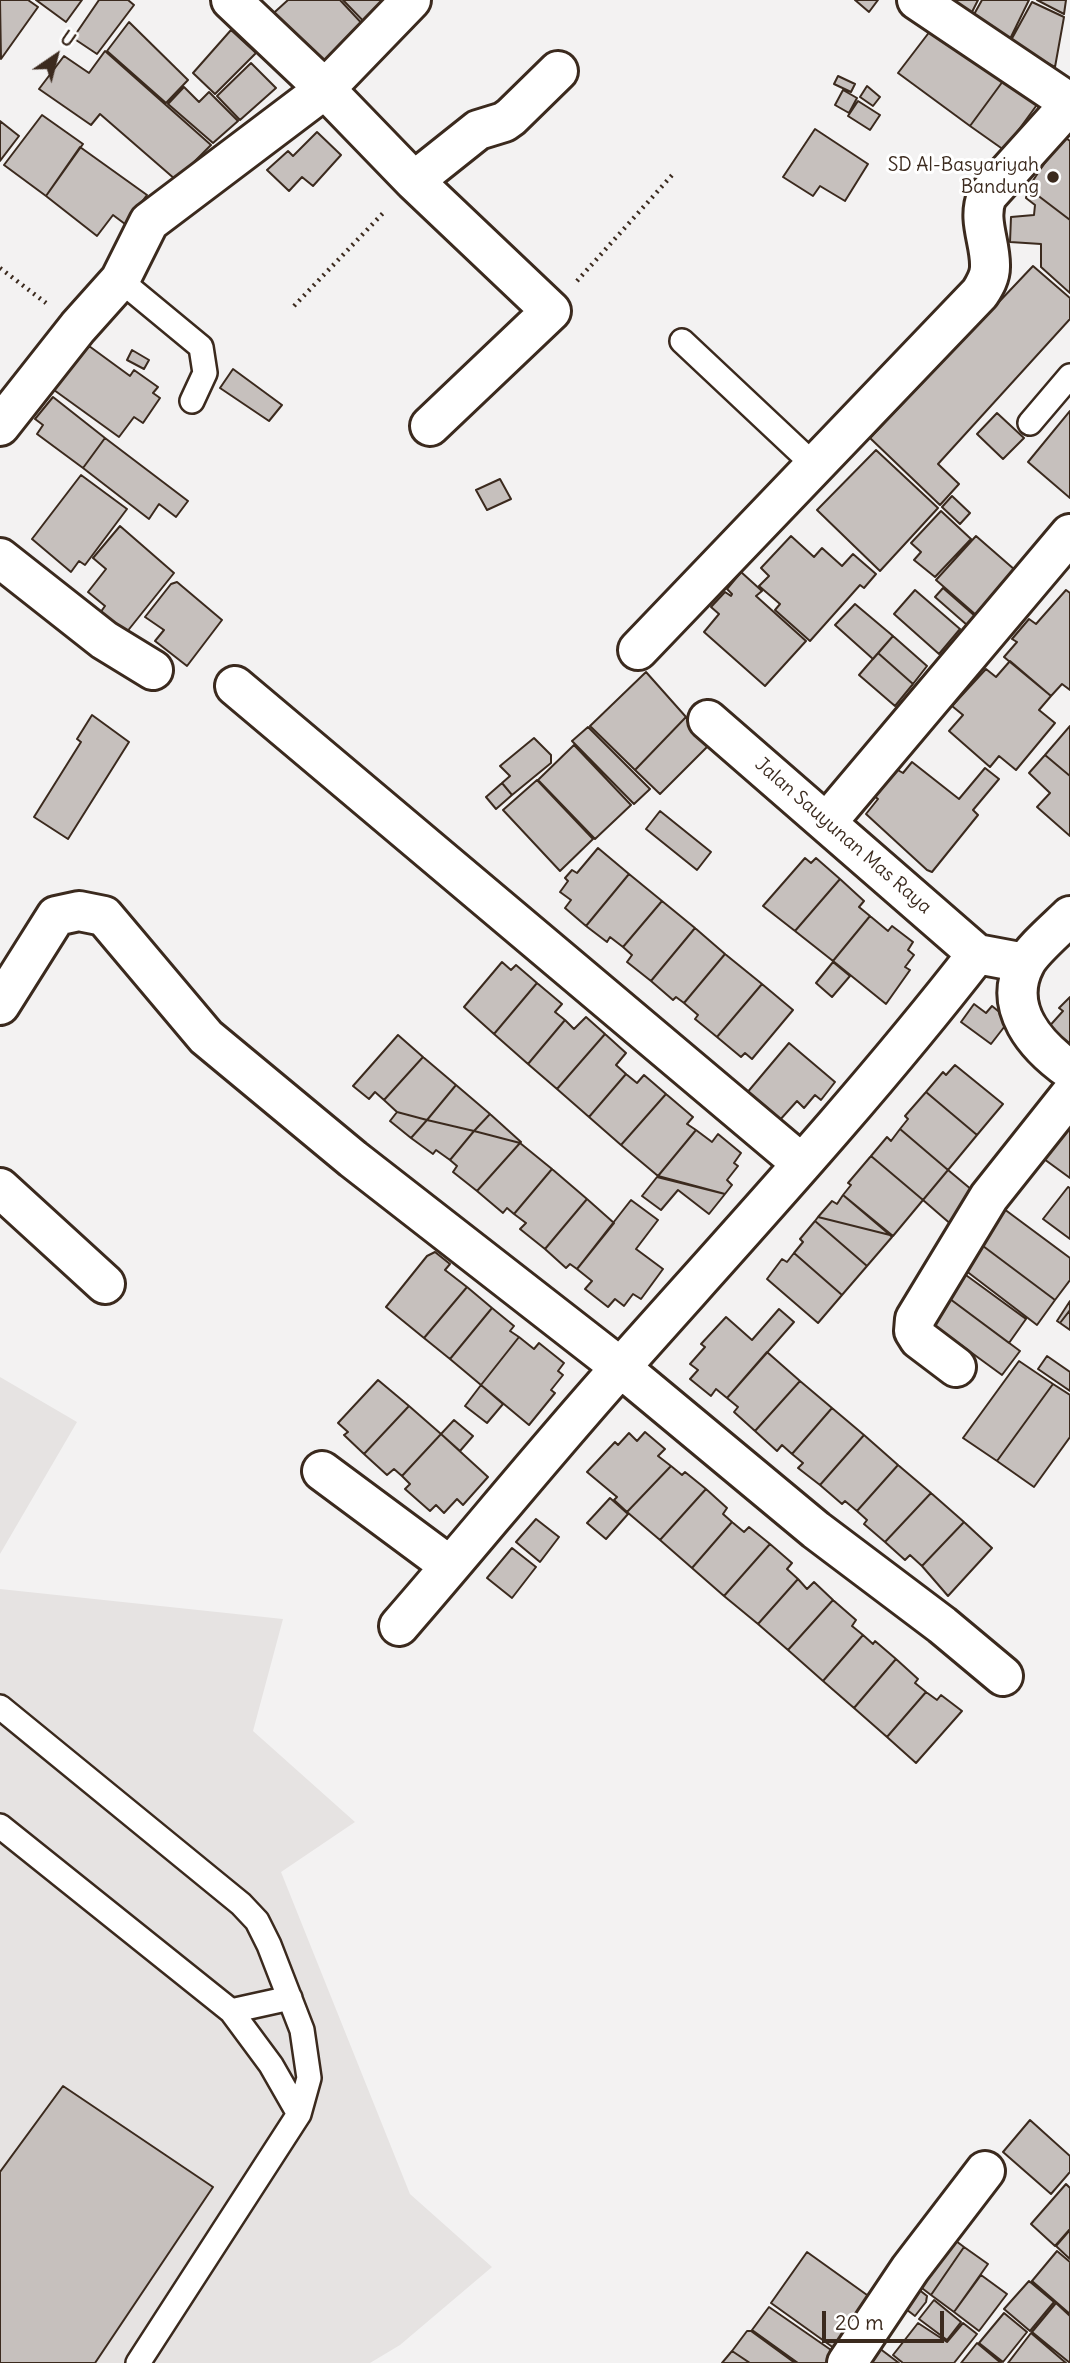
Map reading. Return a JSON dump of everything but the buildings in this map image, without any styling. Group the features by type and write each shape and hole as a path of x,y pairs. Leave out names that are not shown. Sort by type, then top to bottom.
{"street":[{"path":"231,0 325,89 414,181 551,310 430,426"},
{"path":"0,426 78,327 120,280 149,222 325,89 411,0"},
{"path":"638,650 981,293 988,280 990,267 983,207 987,196 1070,104 917,0"},
{"path":"414,181 478,130 511,117 558,71"},
{"path":"827,822 1070,534"},
{"path":"0,558 104,640 153,670"},
{"path":"234,686 801,1163"},
{"name":"Jalan Sauyunan Mas Raya","path":"708,720 976,954"},
{"path":"0,1005 56,916 79,911 104,916 206,1037 353,1159 620,1367 816,1530 942,1625 1003,1676"},
{"path":"1067,925 1025,964 1017,994 1028,1031 1044,1051 1070,1070"},
{"path":"398,1626 534,1465 933,1010 976,954 1025,964"},
{"path":"956,1367 919,1339 914,1331 915,1319 989,1197 1070,1095"},
{"path":"0,1188 106,1284"},
{"path":"322,1471 450,1566"},
{"path":"848,2363 910,2269 985,2171"}],"lane":[{"path":"120,280 201,347 205,373 192,401"},
{"path":"682,341 815,466"},
{"path":"1030,423 1070,376"},
{"path":"0,1707 241,1904 257,1921 302,2030 309,2078 299,2114 138,2363"},
{"path":"0,1826 231,2011 271,2065 299,2114"},
{"path":"231,2011 290,1998"}],"path":[{"path":"551,310 674,173"},
{"path":"294,306 414,181"},
{"path":"0,268 78,327"}],"shaded area":[{"path":"0,1377 77,1422 0,1554"},
{"path":"0,1589 283,1619 253,1731 355,1822 281,1872 410,2194 492,2267 400,2345 370,2363 0,2363"}],"place":[{"name":"SD Al-Basyariyah Bandung","path":"1053,177"}]}
